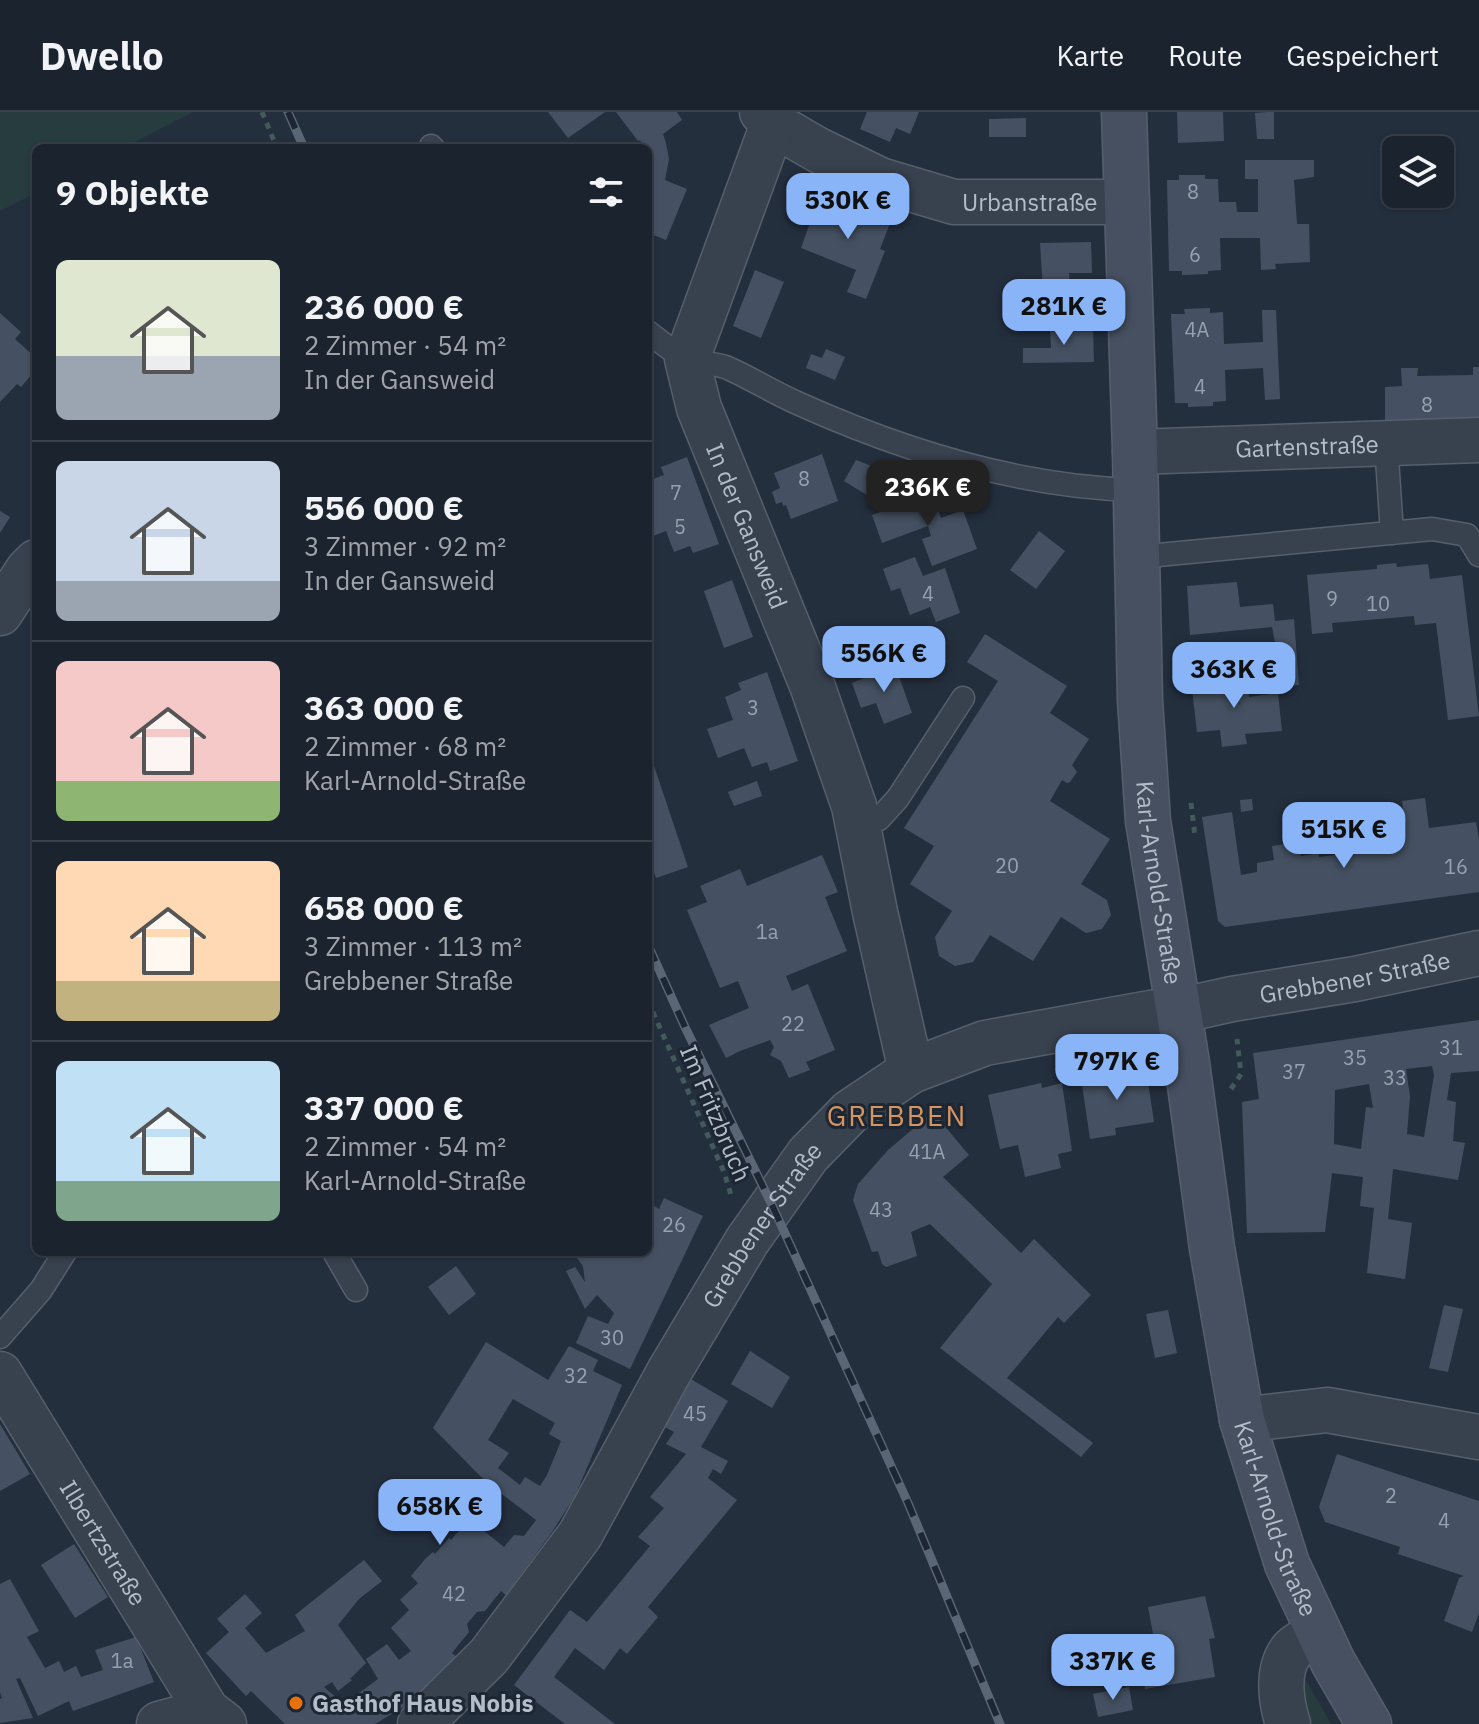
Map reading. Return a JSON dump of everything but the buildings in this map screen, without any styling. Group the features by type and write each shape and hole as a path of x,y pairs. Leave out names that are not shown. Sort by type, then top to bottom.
{"main road":[{"name":"Karl-Arnold-Straße","path":"1124,112 1140,700 1148,821 1212,1248 1242,1420 1287,1564 1333,1662 1369,1724"}],"street":[{"name":"Urbanstraße","path":"768,118 818,150 880,180 954,202 1127,202"},
{"path":"687,359 768,118"},
{"name":"In der Gansweid","path":"687,359 699,408 812,685 854,806 911,1071"},
{"name":"Gartenstraße","path":"1136,471 1386,443 1479,440"},
{"path":"0,613 32,566"},
{"name":"Grebbener Straße","path":"420,1724 489,1656 580,1535 669,1372 747,1241 808,1155 850,1112 911,1071 985,1043 1355,979 1479,953"},
{"name":"Ilbertzstraße","path":"0,1374 216,1718"},
{"path":"1242,1420 1327,1410 1479,1437"},
{"name":"Karl-Arnold-Straße","path":"1288,1724 1281,1672 1293,1649 1319,1634"},
{"path":"159,1724 216,1718"}],"lane":[{"path":"652,335 687,359 725,366 876,436 951,460 1042,481 1102,489 1136,471"},
{"path":"1386,443 1392,533"},
{"path":"1137,557 1432,529 1467,535 1479,555"},
{"path":"858,825 879,819 898,798 963,698"},
{"path":"0,1337 41,1290 62,1256"},
{"path":"336,1256 356,1290"}],"path":[{"path":"262,112 275,144"},
{"name":"Im Fritzbruch","path":"652,1010 724,1172 747,1241"}],"green space":[{"path":"0,112 193,112 131,144 32,144 32,195 0,211"},
{"path":"1306,1680 1331,1724 1301,1724 1302,1684"}],"railway":[{"path":"288,112 302,144"},
{"path":"652,954 772,1205 908,1503 1000,1724"}],"place":[{"name":"Gasthof Haus Nobis","path":"296,1703"}],"district":[{"name":"GREBBEN","path":"897,1115"}]}
